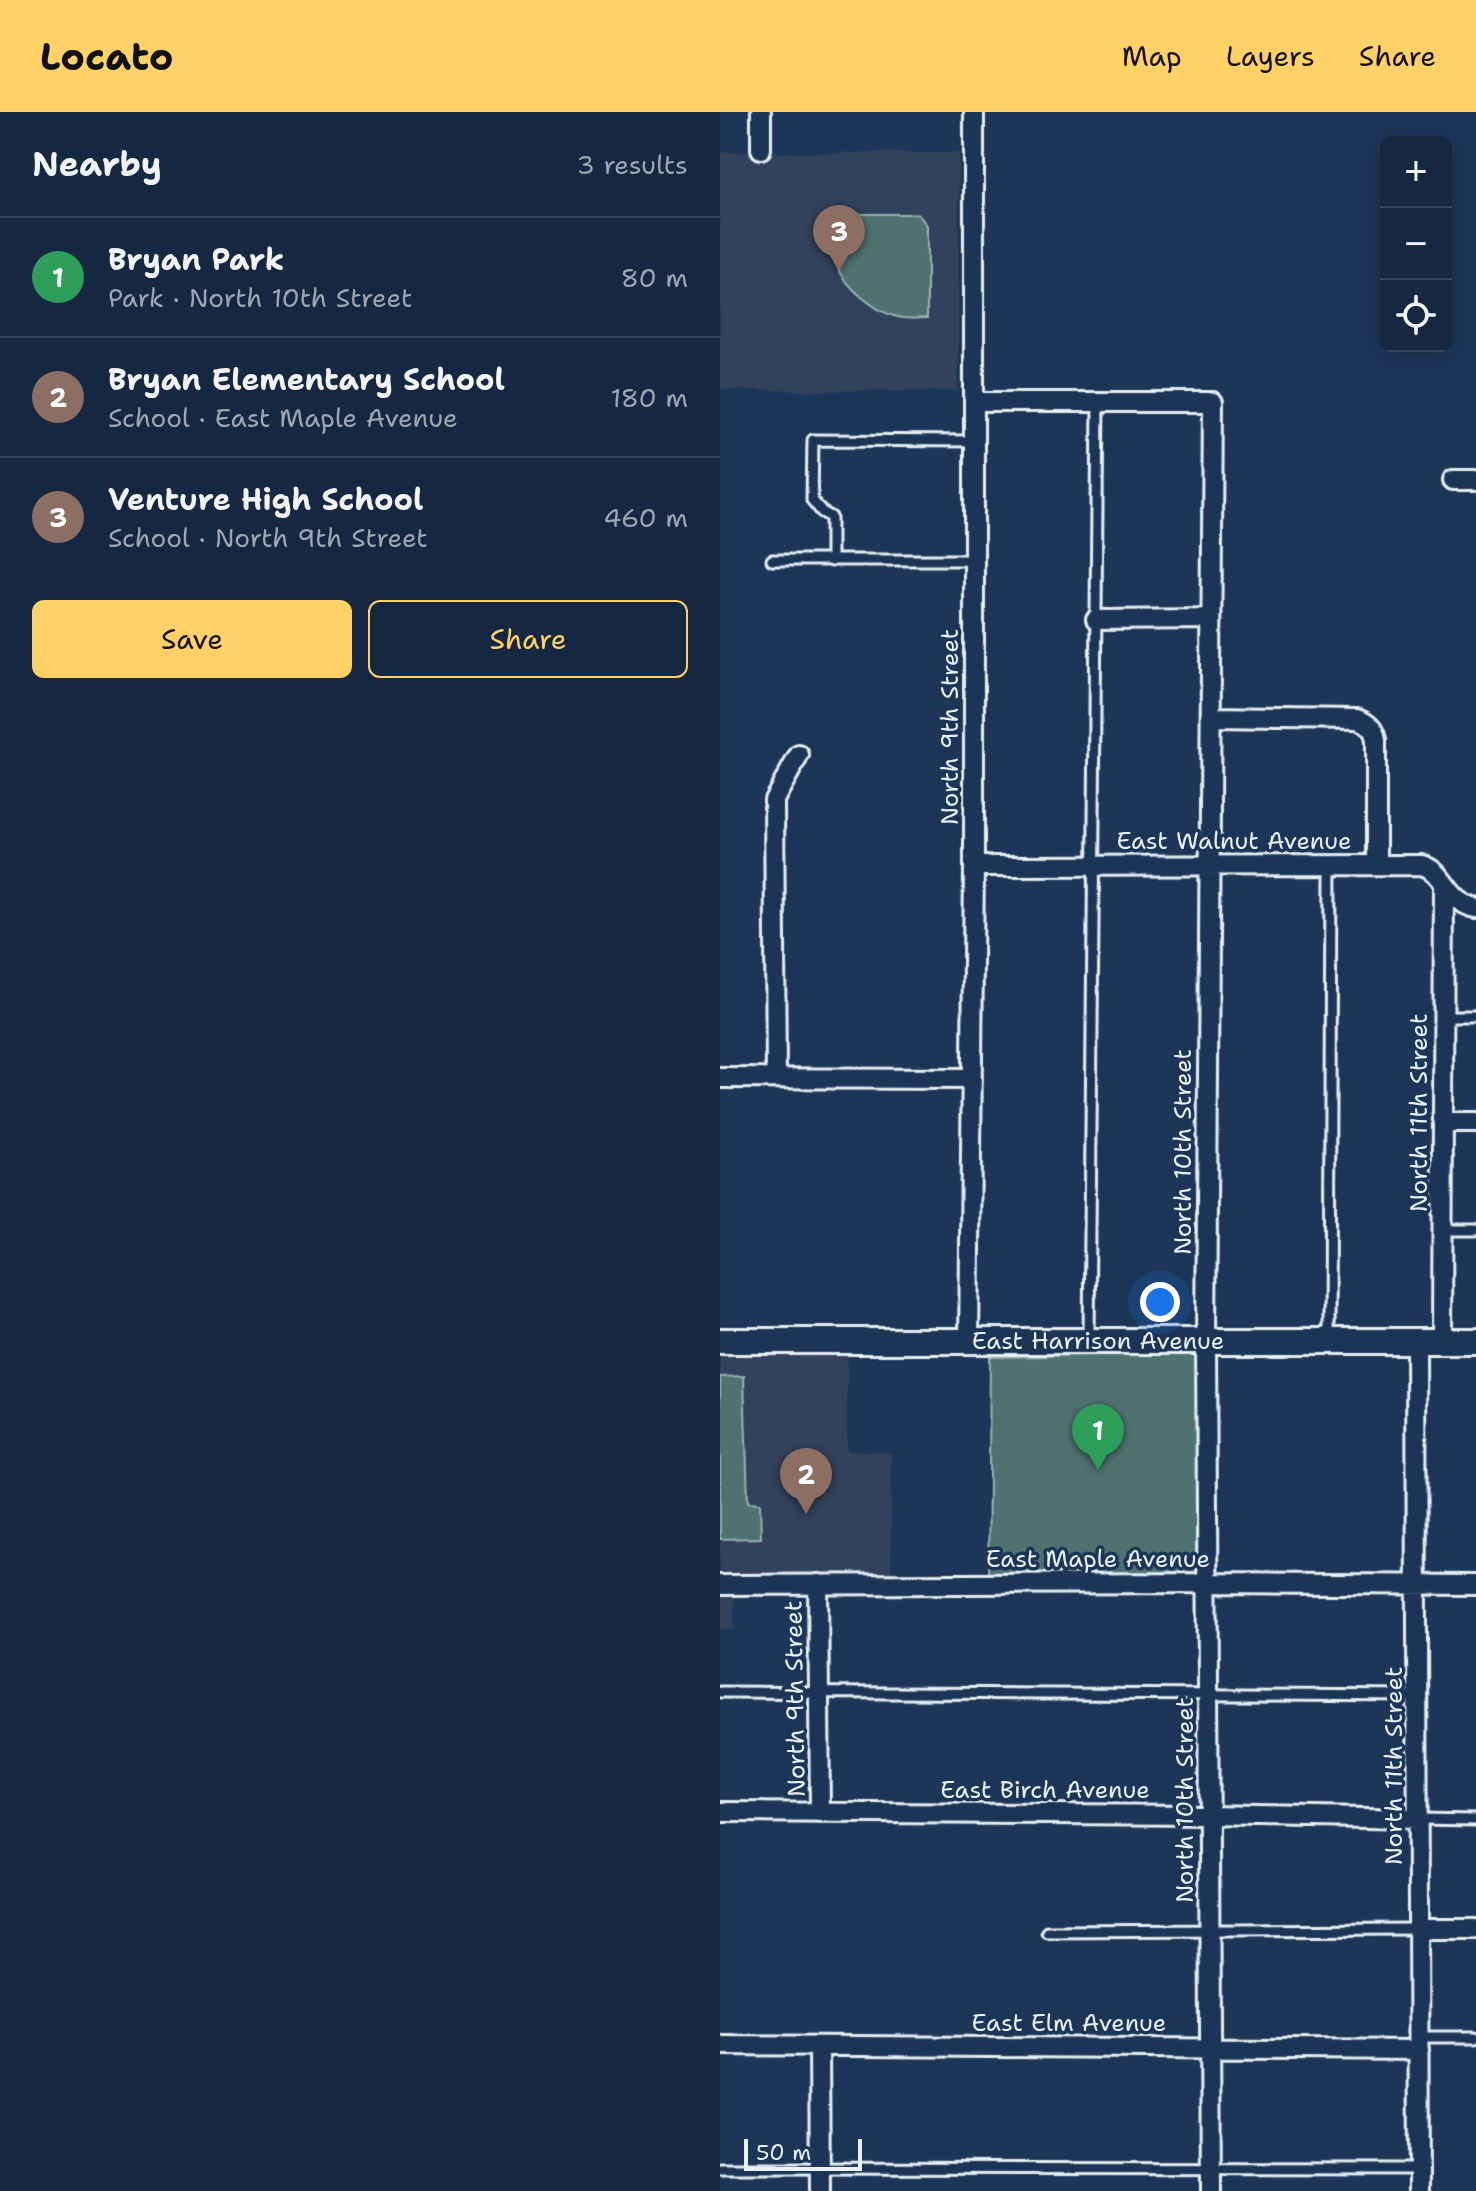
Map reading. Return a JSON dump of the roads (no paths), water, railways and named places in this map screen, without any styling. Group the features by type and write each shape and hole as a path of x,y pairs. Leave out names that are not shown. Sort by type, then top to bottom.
{"street":[{"path":"761,112 761,149"},
{"name":"North 9th Street","path":"969,1342 974,866 974,112"},
{"path":"974,402 1098,402"},
{"name":"North 10th Street","path":"1098,402 1213,402 1206,1341 1211,2191"},
{"path":"1453,480 1476,480"},
{"path":"1096,620 1211,619"},
{"path":"1211,717 1357,719 1372,728 1376,740 1376,865"},
{"path":"776,1078 774,800 799,755"},
{"name":"East Walnut Avenue","path":"974,866 1422,865 1436,872 1458,902 1476,908"},
{"name":"North 11th Street","path":"1442,1341 1444,886"},
{"path":"720,1078 972,1079"},
{"path":"1443,1123 1476,1123"},
{"name":"East Harrison Avenue","path":"720,1341 1476,1341"},
{"name":"North 11th Street","path":"1416,1341 1419,2191"},
{"name":"North 9th Street","path":"818,1584 820,1813"},
{"name":"East Maple Avenue","path":"720,1585 1476,1585"},
{"name":"East Birch Avenue","path":"720,1812 1418,1819"},
{"path":"1418,1929 1476,1929"},
{"name":"East Elm Avenue","path":"720,2045 1210,2048 1419,2043"},
{"path":"819,2046 820,2191"}],"lane":[{"path":"1089,1341 1098,402"},
{"path":"831,561 831,517 812,500 813,440 974,441"},
{"path":"772,560 974,560"},
{"path":"1329,1341 1331,865"},
{"path":"1444,1016 1476,1016"},
{"path":"1443,1230 1476,1230"},
{"path":"720,1692 1418,1696"},
{"path":"1418,1819 1476,1820"},
{"path":"1047,1931 1418,1929"},
{"path":"1419,2043 1476,2037"},
{"path":"720,2168 1419,2169"}],"place":[{"name":"Venture High School","path":"839,271"},
{"name":"Bryan Park","path":"1098,1470"},
{"name":"Bryan Elementary School","path":"806,1514"}]}
